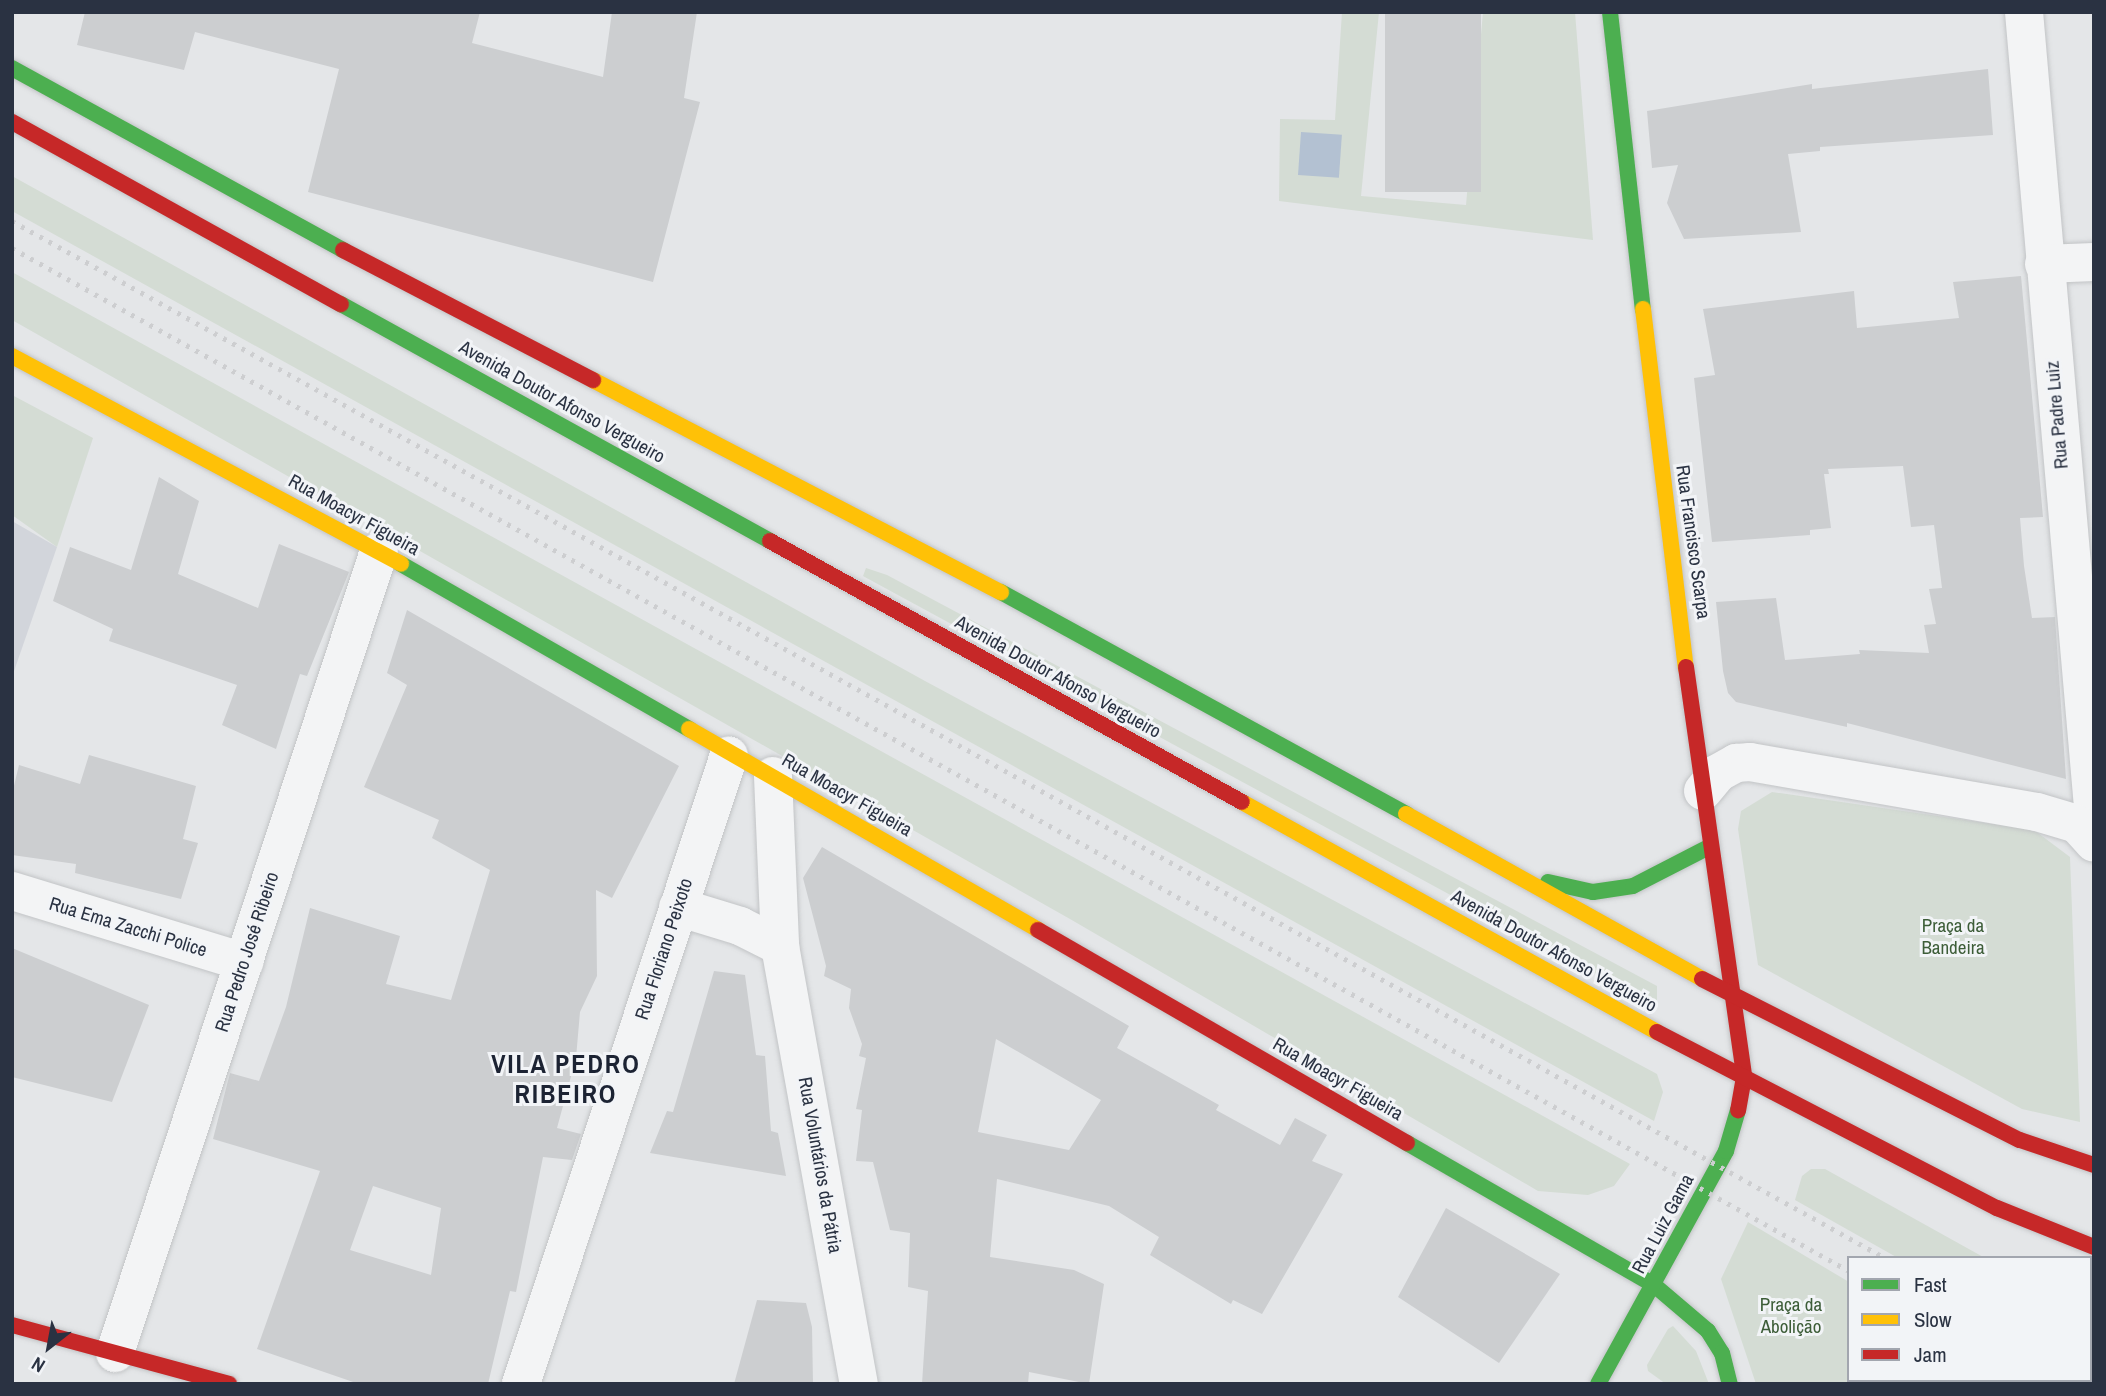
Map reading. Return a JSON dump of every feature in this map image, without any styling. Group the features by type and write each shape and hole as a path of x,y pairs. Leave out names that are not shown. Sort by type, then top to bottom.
{"main road":[{"name":"Rua Francisco Scarpa","path":"1610,12 1709,847 1735,994 1744,1077"},
{"name":"Avenida Doutor Afonso Vergueiro","path":"12,68 258,205 1148,668 1512,874 1735,994 2020,1140 2094,1165"},
{"name":"Avenida Doutor Afonso Vergueiro","path":"12,122 1744,1077 1997,1208 2094,1247"},
{"name":"Rua Moacyr Figueira","path":"12,356 379,551 729,755 773,776 1654,1285 1708,1331 1721,1353 1730,1384"},
{"path":"1512,874 1593,892 1633,887 1709,847"},
{"name":"Rua Luiz Gama","path":"1598,1384 1726,1151 1736,1125 1744,1077"},
{"path":"12,1325 229,1384"}],"street":[{"name":"Rua Padre Luiz","path":"2024,12 2094,818"},
{"path":"2044,264 2094,262"},
{"name":"Rua Pedro José Ribeiro","path":"116,1353 379,551"},
{"name":"Rua Floriano Peixoto","path":"521,1384 729,755"},
{"path":"1703,791 1718,773 1736,763 1750,762 2037,812 2077,824 2094,843"},
{"name":"Rua Voluntários da Pátria","path":"773,776 780,946 859,1384"},
{"name":"Rua Ema Zacchi Police","path":"12,891 244,962"},
{"path":"678,907 740,926 780,946"}],"shaded area":[{"path":"12,521 57,547 12,677"}],"green space":[{"path":"1342,12 1379,12 1361,196 1466,205 1483,12 1575,12 1593,240 1279,201 1280,119 1335,120"},
{"path":"12,176 925,681 1657,1074 1663,1092 1654,1121 12,211"},
{"path":"12,272 1630,1164 1614,1186 1588,1195 1538,1191 1070,919 12,320"},
{"path":"12,395 93,438 57,547 12,515"},
{"path":"866,568 887,575 1657,986 1657,1007 863,576"},
{"name":"Praça da Bandeira","path":"1772,792 2034,830 2070,857 2080,1122 2022,1109 1758,965 1738,829 1741,811"},
{"path":"1811,1169 1825,1169 1981,1256 1894,1256 1795,1200 1802,1176"},
{"name":"Praça da Abolição","path":"1748,1222 1847,1281 1847,1382 2038,1384 1756,1384 1721,1279"},
{"path":"1673,1326 1696,1351 1709,1384 1666,1384 1648,1371 1647,1365 1668,1329"}],"water":[{"path":"1301,132 1342,135 1339,178 1298,175"}],"building":[{"path":"85,12 480,12 472,43 603,77 612,12 697,12 684,98 700,102 653,282 308,192 339,69 195,32 184,70 77,45"},
{"path":"1385,12 1481,12 1481,192 1385,192"},
{"path":"1988,69 1993,135 1820,147 1820,151 1788,154 1801,232 1684,239 1667,203 1678,165 1652,168 1647,111 1812,84 1812,89"},
{"path":"2021,276 2043,517 2020,518 2024,566 2032,618 2055,617 2066,779 1847,723 1847,727 1736,702 1728,693 1723,671 1716,602 1776,598 1785,660 1860,654 1859,650 1929,653 1924,625 1936,624 1929,589 1942,588 1934,525 1911,527 1903,466 1828,469 1829,474 1824,474 1831,528 1810,530 1810,535 1712,542 1694,378 1715,375 1703,309 1854,291 1857,328 1959,318 1953,282"},
{"path":"159,477 199,501 178,574 258,608 279,544 349,572 307,676 300,674 276,749 222,725 237,685 109,641 113,629 53,601 70,547 131,570"},
{"path":"407,610 679,766 612,898 596,890 597,976 580,1012 576,1058 557,1128 581,1134 572,1160 543,1157 516,1292 510,1291 488,1384 359,1384 257,1349 320,1171 213,1139 230,1073 259,1081 286,1007 310,908 400,936 386,984 451,1000 490,870 432,838 439,820 364,787 407,685 387,673","holes":["373,1186 441,1208 431,1275 350,1250"]},
{"path":"89,755 196,786 183,839 198,843 181,899 75,873 76,864 12,855 12,794 19,765 80,784"},
{"path":"822,847 1129,1026 1117,1048 1219,1105 1216,1110 1280,1145 1295,1118 1327,1135 1312,1161 1343,1174 1262,1314 1233,1300 1231,1304 1150,1255 1159,1237 1109,1206 997,1179 990,1257 1074,1270 1104,1284 1089,1384 1029,1372 1028,1384 922,1384 928,1291 908,1287 910,1233 890,1230 873,1162 856,1161 862,1110 856,1109 866,1058 859,1056 862,1044 849,1008 851,989 824,976 826,966 803,878","holes":["996,1039 1101,1100 1069,1150 978,1132"]},
{"path":"12,948 149,1005 112,1102 12,1077"},
{"path":"714,971 745,975 756,1055 765,1056 771,1131 778,1133 786,1176 650,1153 667,1111 673,1112"},
{"path":"1446,1208 1560,1274 1499,1363 1398,1297"},
{"path":"757,1300 806,1303 812,1327 813,1384 734,1384"}],"railway":[{"path":"12,221 1881,1256"},
{"path":"12,248 1847,1270"}],"traffic: fast":[{"path":"1610,12 1643,309"},
{"path":"12,68 343,250"},
{"path":"341,304 770,541"},
{"path":"401,564 689,729"},
{"path":"1001,592 1406,814"},
{"path":"1548,882 1593,892 1633,886 1709,847"},
{"path":"1598,1384 1726,1151 1738,1110"},
{"path":"1407,1143 1654,1285 1708,1331 1722,1353 1730,1384"}],"traffic: slow":[{"path":"1643,309 1686,667"},
{"path":"12,356 401,564"},
{"path":"593,380 1001,592"},
{"path":"689,729 1038,930"},
{"path":"1242,802 1657,1032"},
{"path":"1406,814 1702,979"}],"traffic: jam":[{"path":"12,122 341,304"},
{"path":"343,250 593,380"},
{"path":"770,541 1242,802"},
{"path":"1686,667 1744,1077 1738,1110"},
{"path":"1038,930 1407,1143"},
{"path":"1702,979 2020,1140 2094,1165"},
{"path":"1657,1032 1997,1208 2094,1247"},
{"path":"12,1325 229,1384"}],"district":[{"name":"VILA PEDRO RIBEIRO","path":"566,1079"}]}
